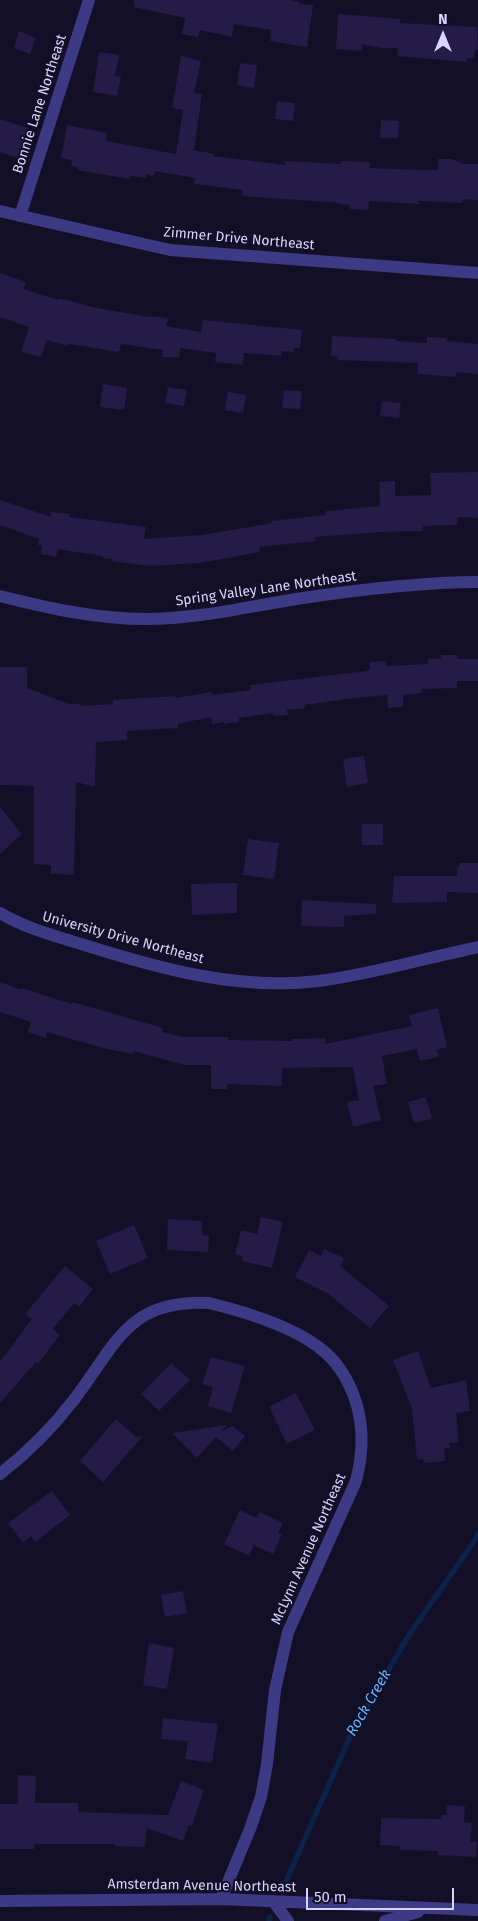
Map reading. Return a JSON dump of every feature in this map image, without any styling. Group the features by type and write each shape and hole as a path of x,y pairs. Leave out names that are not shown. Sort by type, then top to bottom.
{"street":[{"name":"Bonnie Lane Northeast","path":"20,216 89,0"},
{"name":"Zimmer Drive Northeast","path":"0,211 170,250 478,273"},
{"name":"Spring Valley Lane Northeast","path":"0,596 92,616 146,619 206,615 304,598 388,588 478,582"},
{"name":"University Drive Northeast","path":"0,913 33,929 135,960 187,973 259,982 317,981 346,977 478,947"},
{"name":"McLynn Avenue Northeast","path":"0,1474 35,1443 66,1410 108,1350 127,1328 151,1311 166,1306 196,1302 209,1303 289,1330 310,1341 326,1353 341,1370 350,1387 360,1418 362,1435 361,1464 356,1480 288,1632 275,1690 267,1764 261,1797 220,1899"},
{"name":"Amsterdam Avenue Northeast","path":"0,1901 220,1899 478,1910"},
{"path":"274,1901 288,1921"},
{"path":"385,1921 433,1908"}],"building":[{"path":"134,0 290,0 300,2 299,4 313,5 307,47 270,41 271,30 234,24 232,37 200,30 198,37 182,34 185,18 134,7"},
{"path":"338,14 400,19 400,23 477,27 478,50 475,49 474,58 467,58 467,62 397,56 398,48 382,48 362,44 362,51 336,49"},
{"path":"19,31 36,38 30,54 14,48"},
{"path":"99,52 119,55 115,76 121,77 117,96 93,92"},
{"path":"181,56 201,61 194,93 202,94 194,150 214,154 213,156 285,165 285,161 341,164 341,161 370,162 370,168 419,170 438,170 438,159 452,159 463,164 478,164 478,200 463,199 463,203 419,201 419,204 369,201 368,210 350,209 350,205 340,203 242,196 243,190 194,184 195,178 155,171 154,176 146,174 146,178 130,176 130,179 77,170 78,167 71,166 72,160 61,158 67,125 107,133 106,141 176,154 183,110 172,108"},
{"path":"240,63 257,65 254,88 237,85"},
{"path":"277,101 295,103 293,121 275,119"},
{"path":"0,119 28,128 18,158 0,152"},
{"path":"381,120 399,121 398,138 380,138"},
{"path":"0,273 26,282 23,289 59,300 59,298 92,307 148,317 168,318 166,326 201,332 203,320 302,330 300,348 294,348 294,352 282,351 281,356 244,353 243,365 215,362 216,353 180,348 179,358 162,357 163,350 121,344 119,352 69,344 68,346 47,340 41,357 21,352 29,327 0,317"},
{"path":"332,336 396,339 396,341 427,343 427,337 447,338 447,341 478,344 478,374 456,372 456,377 418,374 418,363 338,360 338,357 331,356"},
{"path":"103,384 127,388 124,410 100,407"},
{"path":"168,387 187,390 184,406 165,403"},
{"path":"284,390 302,391 300,409 282,408"},
{"path":"228,392 246,395 243,413 225,410"},
{"path":"382,401 401,403 399,418 380,416"},
{"path":"478,472 478,518 457,517 457,525 423,526 423,531 315,537 316,541 259,547 260,552 200,563 151,566 111,561 112,559 102,558 102,556 58,549 56,557 41,554 42,545 38,545 39,539 0,525 0,500 51,517 51,512 70,514 69,517 146,527 144,539 202,535 272,523 271,521 326,515 326,511 380,506 379,482 395,481 395,496 431,495 430,473"},
{"path":"441,655 457,655 457,659 478,659 478,681 457,681 457,688 421,689 421,693 403,695 403,707 388,708 387,695 346,699 305,705 305,708 287,710 288,715 273,716 273,713 239,718 239,722 224,724 224,722 212,724 211,717 178,724 178,728 127,731 127,740 96,742 95,787 76,782 74,875 51,874 51,865 34,864 34,786 0,785 0,667 27,667 27,688 69,704 80,704 80,706 113,704 113,700 176,696 176,698 211,692 212,695 251,690 250,685 367,671 370,670 370,662 386,661 386,666 428,664 428,659 441,658"},
{"path":"364,756 368,783 347,787 343,759"},
{"path":"0,807 22,834 0,854"},
{"path":"362,824 383,824 383,845 362,845"},
{"path":"248,839 279,843 274,879 243,875"},
{"path":"459,863 478,863 478,893 447,892 447,902 392,903 394,876 457,876 457,867 460,867"},
{"path":"237,883 237,913 192,915 191,884"},
{"path":"302,900 376,904 376,914 344,916 344,927 301,926"},
{"path":"0,982 21,990 22,988 72,1004 73,1002 163,1028 162,1032 183,1037 228,1037 228,1040 292,1041 292,1039 325,1038 325,1044 412,1026 409,1015 438,1008 447,1047 437,1050 439,1057 420,1061 417,1049 382,1056 387,1084 373,1086 381,1120 353,1127 347,1102 359,1100 353,1067 282,1068 282,1086 227,1084 227,1089 211,1089 211,1065 185,1065 133,1051 133,1054 107,1049 47,1032 46,1038 28,1032 31,1022 0,1012"},
{"path":"426,1097 432,1119 414,1123 408,1102"},
{"path":"261,1217 283,1222 272,1268 242,1261 243,1256 235,1254 241,1230 257,1234"},
{"path":"168,1219 202,1221 202,1235 209,1236 208,1252 167,1250"},
{"path":"134,1225 148,1258 110,1274 96,1241"},
{"path":"324,1249 344,1258 340,1266 389,1306 370,1328 327,1293 295,1277 309,1250 321,1256"},
{"path":"65,1266 93,1289 79,1307 74,1303 53,1329 60,1335 38,1364 36,1362 0,1403 0,1362 32,1319 25,1314"},
{"path":"418,1351 431,1388 466,1380 470,1411 456,1413 459,1442 449,1443 450,1448 444,1448 445,1461 424,1463 423,1459 417,1460 412,1409 393,1360"},
{"path":"211,1357 245,1366 231,1413 208,1406 213,1387 202,1384"},
{"path":"171,1363 190,1380 159,1411 141,1394"},
{"path":"296,1393 315,1430 287,1444 269,1407"},
{"path":"116,1419 134,1437 143,1436 103,1482 80,1461"},
{"path":"227,1425 220,1432 233,1426 245,1436 233,1451 216,1437 197,1458 172,1433"},
{"path":"52,1491 70,1515 35,1542 31,1536 23,1543 8,1523"},
{"path":"240,1510 257,1518 260,1512 283,1523 278,1533 282,1534 273,1554 254,1545 249,1556 224,1544"},
{"path":"183,1591 187,1613 165,1617 161,1595"},
{"path":"149,1643 174,1648 167,1689 143,1685"},
{"path":"163,1718 218,1724 212,1763 185,1759 188,1741 161,1739"},
{"path":"18,1775 36,1776 35,1803 78,1803 78,1812 168,1815 181,1781 204,1790 192,1826 189,1825 183,1841 147,1828 145,1847 115,1846 115,1844 34,1844 34,1849 0,1849 0,1804 18,1804"},
{"path":"447,1805 465,1806 464,1822 472,1823 470,1841 477,1842 476,1857 438,1855 438,1851 400,1850 400,1846 380,1845 381,1818 441,1819 441,1815 446,1815"}],"waterway":[{"name":"Rock Creek","path":"284,1886 353,1730 409,1635 478,1534"},
{"name":"Rock Creek","path":"269,1921 270,1917"}]}
